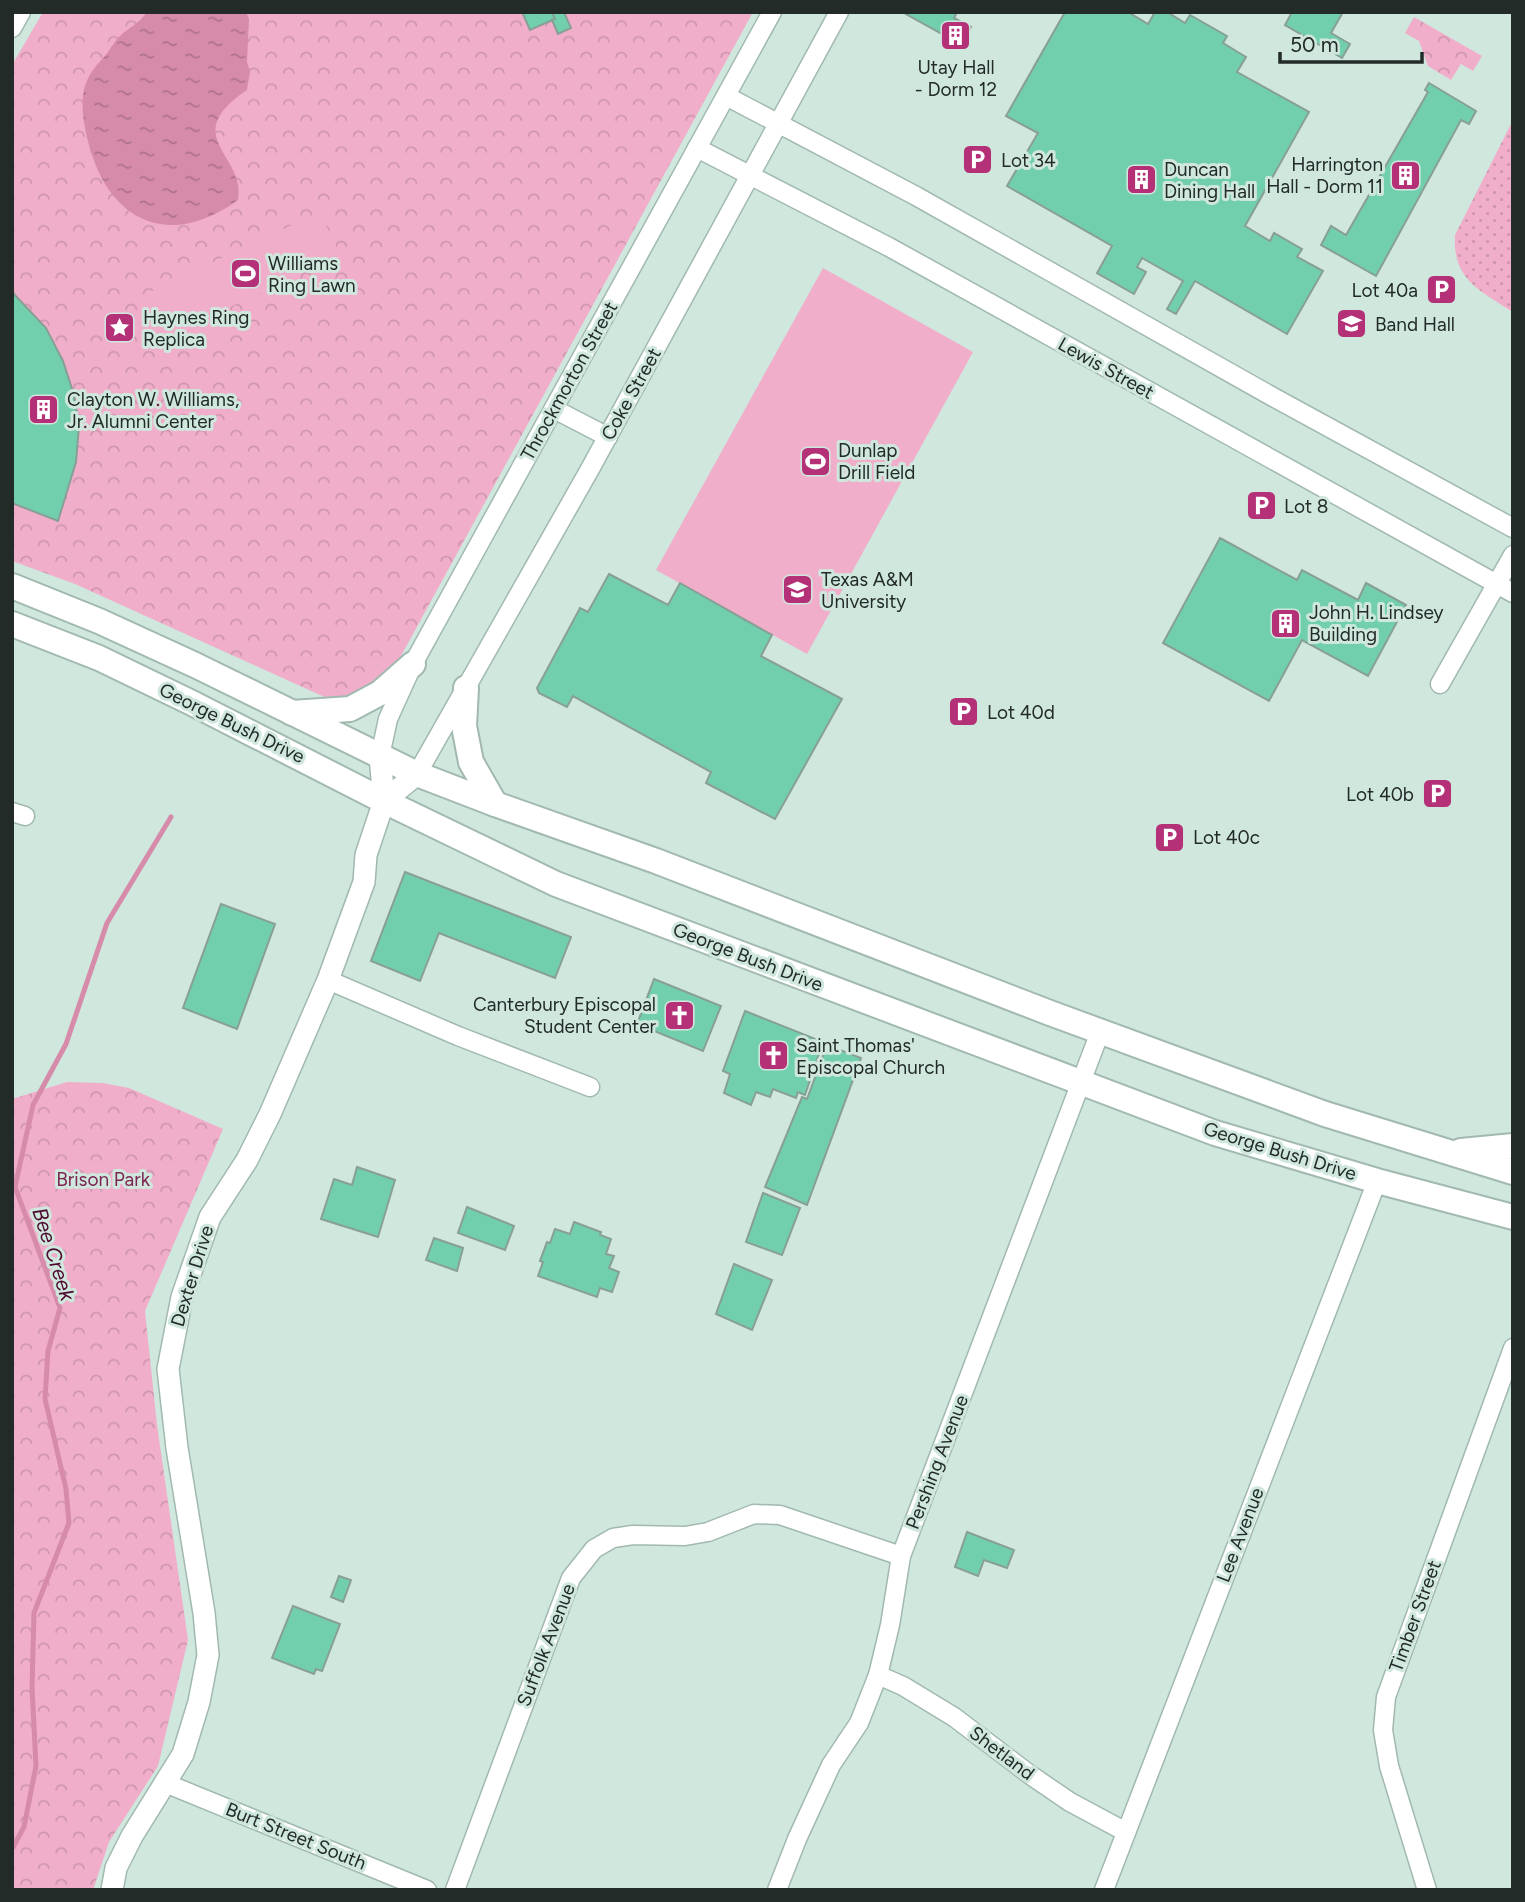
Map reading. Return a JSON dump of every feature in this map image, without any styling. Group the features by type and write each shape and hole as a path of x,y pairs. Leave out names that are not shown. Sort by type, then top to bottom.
{"main road":[{"name":"George Bush Drive","path":"12,586 99,621 195,665 418,774 1325,1114 1513,1172"},
{"name":"George Bush Drive","path":"12,624 157,686 384,801 556,884 1215,1133 1377,1181 1513,1217"},
{"path":"290,713 350,709 380,693 413,664"},
{"path":"466,688 464,726 471,762 495,804"},
{"path":"1452,1152 1513,1146"}],"street":[{"path":"12,28 21,12"},
{"name":"Throckmorton Street","path":"380,756 388,719 413,664 772,12"},
{"name":"Coke Street","path":"418,774 608,437 839,12"},
{"path":"726,96 916,196 1273,397 1513,528"},
{"name":"Lewis Street","path":"697,148 889,247 1513,593"},
{"path":"554,409 608,437"},
{"path":"1440,684 1513,555"},
{"path":"380,756 384,801"},
{"path":"384,801 418,774"},
{"name":"Dexter Drive","path":"111,1890 116,1868 132,1836 183,1754 199,1702 208,1655 168,1369 182,1297 210,1217 247,1160 328,980 364,882 366,855 384,801"},
{"path":"328,980 458,1036 590,1087"},
{"name":"Pershing Avenue","path":"777,1890 825,1777 859,1723 878,1675 890,1625 901,1556 1100,1031"},
{"name":"Lee Avenue","path":"1104,1890 1377,1181"},
{"name":"Timber Street","path":"1427,1890 1389,1766 1383,1730 1386,1698 1513,1348"},
{"name":"Suffolk Avenue","path":"455,1890 566,1590 571,1578 594,1549 613,1538 623,1536 685,1536 708,1532 754,1514 780,1515 901,1556"},
{"name":"Shetland","path":"878,1675 903,1686 954,1717 1070,1802 1126,1832"},
{"name":"Burt Street South","path":"165,1783 427,1890"}],"green space":[{"path":"43,12 753,12 401,656 387,678 342,705 75,584 12,561 12,65"},
{"path":"1414,17 1482,56 1473,71 1461,64 1451,80 1428,66 1419,41 1405,33"},
{"path":"1513,120 1513,312 1479,290 1463,273 1455,250 1455,235"},
{"name":"Williams Ring Lawn","path":"320,212 340,255 171,335 150,292"},
{"name":"Dunlap Drill Field","path":"823,268 973,352 807,654 656,570"},
{"name":"Brison Park","path":"67,1082 102,1083 129,1088 223,1129 145,1311 157,1425 188,1640 158,1766 109,1842 93,1890 12,1890 12,1099"}],"water":[{"path":"147,12 246,12 249,19 247,62 250,71 247,90 227,106 217,121 216,134 238,184 238,200 191,223 169,225 149,221 131,212 115,197 101,177 85,129 83,96 89,76 117,39"}],"building":[{"path":"522,12 552,12 555,19 530,30"},
{"path":"552,12 564,12 571,28 558,34 552,20 555,19"},
{"name":"Utay Hall - Dorm 12","path":"957,12 954,18 971,27 962,45 906,14"},
{"name":"Duncan Dining Hall","path":"1065,12 1128,12 1148,24 1155,12 1167,12 1185,23 1190,15 1227,36 1223,43 1246,57 1237,72 1309,112 1245,226 1270,241 1274,233 1302,249 1297,257 1323,271 1287,334 1195,281 1176,314 1167,309 1183,281 1142,258 1137,267 1146,272 1134,294 1097,273 1112,246 1007,186 1038,133 1006,116"},
{"path":"1292,12 1343,12 1331,33 1350,44 1342,58 1285,25"},
{"name":"Harrington Hall - Dorm 11","path":"1429,83 1476,111 1469,124 1461,120 1376,276 1321,245 1331,226 1346,235 1428,92 1425,90"},
{"name":"Clayton W. Williams, Jr. Alumni Center","path":"12,292 46,328 63,361 74,395 79,426 76,462 58,521 12,503"},
{"name":"John H. Lindsey Building","path":"1220,538 1297,580 1302,570 1358,600 1366,583 1406,605 1368,676 1302,640 1269,701 1163,643"},
{"path":"609,574 668,605 680,583 772,635 761,656 842,699 775,819 706,783 711,772 573,696 567,707 539,693 537,688 580,608 588,612"},
{"path":"405,872 571,937 555,978 439,933 420,981 371,961"},
{"path":"221,904 275,924 237,1029 183,1008"},
{"name":"Canterbury Episcopal Student Center","path":"654,979 721,1006 703,1051 637,1024"},
{"name":"Saint Thomas' Episcopal Church","path":"745,1011 823,1042 805,1095 798,1092 796,1098 773,1089 770,1097 756,1092 751,1105 724,1093 730,1074 723,1071"},
{"name":"Saint Thomas' Episcopal Church","path":"827,1045 861,1058 807,1205 765,1187 802,1097 807,1099"},
{"path":"357,1167 395,1180 378,1237 321,1219 334,1179 352,1185"},
{"path":"763,1193 800,1208 782,1255 746,1242"},
{"path":"467,1207 514,1226 505,1250 458,1233"},
{"path":"574,1222 601,1232 600,1235 611,1239 606,1254 614,1256 609,1268 619,1272 612,1292 600,1288 597,1297 538,1276 543,1262 540,1261 555,1229 570,1234"},
{"path":"434,1238 463,1248 457,1271 426,1260"},
{"path":"734,1264 772,1280 752,1330 716,1314"},
{"path":"967,1532 1014,1550 1007,1568 984,1560 978,1576 955,1567"},
{"path":"339,1576 351,1580 343,1602 331,1597"},
{"path":"293,1606 340,1624 322,1671 316,1669 314,1674 272,1658"}],"waterway":[{"name":"Bee Creek","path":"12,1849 24,1827 36,1766 32,1687 34,1613 69,1523 66,1489 45,1399 48,1351 60,1308 15,1187 33,1105 66,1044 107,923 171,817"}],"place":[{"name":"Utay Hall - Dorm 12","path":"956,36"},
{"name":"Lot 34","path":"978,160"},
{"name":"Harrington Hall - Dorm 11","path":"1406,175"},
{"name":"Duncan Dining Hall","path":"1141,180"},
{"name":"Williams Ring Lawn","path":"245,274"},
{"name":"Lot 40a","path":"1441,290"},
{"name":"Band Hall","path":"1352,324"},
{"name":"Haynes Ring Replica","path":"120,328"},
{"name":"Clayton W. Williams, Jr. Alumni Center","path":"44,410"},
{"name":"Dunlap Drill Field","path":"815,461"},
{"name":"Lot 8","path":"1261,506"},
{"name":"Texas A&M University","path":"798,590"},
{"name":"John H. Lindsey Building","path":"1286,623"},
{"name":"Lot 40d","path":"964,712"},
{"name":"Lot 40b","path":"1437,794"},
{"name":"Lot 40c","path":"1170,837"},
{"name":"Canterbury Episcopal Student Center","path":"679,1015"},
{"name":"Saint Thomas' Episcopal Church","path":"773,1056"}]}
